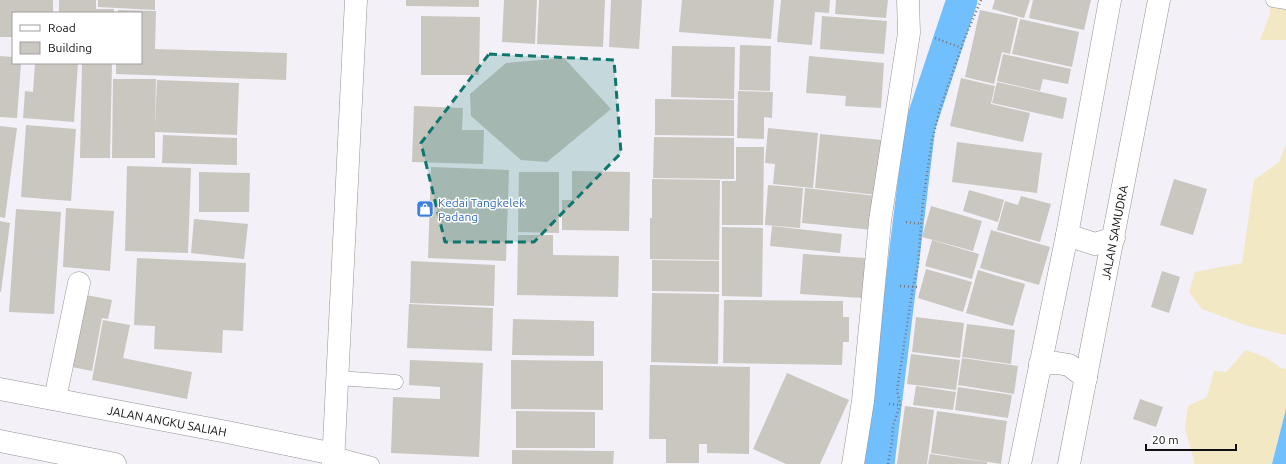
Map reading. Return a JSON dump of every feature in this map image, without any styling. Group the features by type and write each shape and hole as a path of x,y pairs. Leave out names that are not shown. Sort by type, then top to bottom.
{"main road":[{"path":"333,459 356,0"},
{"path":"853,464 863,401 880,221 908,32 908,0"},
{"path":"1020,464 1067,235 1110,0"},
{"name":"JALAN SAMUDRA","path":"1068,464 1114,238 1159,0"},
{"path":"1067,235 1094,244 1114,238"},
{"path":"55,399 79,283"},
{"path":"1040,364 1057,363 1069,365 1086,378"},
{"name":"JALAN ANGKU SALIAH","path":"0,388 227,432 333,459"},
{"path":"0,440 115,464"}],"lane":[{"path":"1273,0 1286,2"},
{"path":"337,378 396,382"},
{"path":"333,459 372,464"}],"path":[{"path":"888,464 893,426 900,405 898,390 918,265 923,200 932,140 940,109 964,40 981,0"},
{"path":"930,36 962,48"}],"highlighted area":[{"path":"489,54 614,60 621,153 534,242 445,242 421,143"}],"sand":[{"path":"1270,6 1286,9 1286,40 1260,40 1270,14"},
{"path":"1286,145 1286,335 1248,326 1202,309 1189,292 1195,272 1242,263 1254,180 1279,162"},
{"path":"1246,350 1265,357 1281,368 1286,369 1286,409 1272,464 1194,464 1185,428 1188,406 1207,397 1214,371 1226,372"}],"water":[{"path":"1286,409 1286,464 1272,464"}],"building":[{"path":"0,0 53,0 53,12 12,12 12,37 0,37"},
{"path":"59,0 96,0 96,9 114,9 114,12 59,12"},
{"path":"98,0 155,0 155,10 98,7"},
{"path":"406,0 479,0 479,7 406,6"},
{"path":"504,0 537,0 535,44 502,42"},
{"path":"539,0 605,0 603,47 537,44"},
{"path":"611,0 642,0 639,49 609,47"},
{"path":"682,0 774,0 771,39 679,32"},
{"path":"781,0 830,0 829,13 815,12 812,45 777,42"},
{"path":"836,0 888,0 886,18 835,14"},
{"path":"995,0 1030,0 1024,18 992,9"},
{"path":"1033,0 1091,0 1084,30 1029,18"},
{"path":"118,10 156,11 155,49 287,53 286,80 116,74 116,64 142,64 142,12 118,12"},
{"path":"980,10 1018,18 1010,54 1002,52 994,84 965,77"},
{"path":"421,16 480,17 479,75 421,75"},
{"path":"822,16 887,21 884,54 820,49"},
{"path":"1020,19 1079,32 1072,67 1012,54"},
{"path":"740,45 771,46 770,91 739,90"},
{"path":"672,46 735,47 734,99 671,97"},
{"path":"1003,54 1071,69 1068,84 1043,79 1040,91 997,81"},
{"path":"0,56 12,57 12,64 21,64 17,118 0,117"},
{"path":"809,56 884,63 881,108 845,106 846,96 806,93"},
{"path":"564,58 611,109 547,162 521,160 471,116 470,94 506,63"},
{"path":"35,64 78,64 74,122 23,118 25,91 33,92"},
{"path":"82,64 112,64 110,158 80,158"},
{"path":"961,78 995,86 991,104 1030,113 1023,142 950,126"},
{"path":"113,79 156,79 155,129 157,80 239,83 237,135 155,132 155,158 112,158"},
{"path":"997,82 1067,98 1063,119 992,103"},
{"path":"738,91 773,92 772,118 764,117 764,139 737,138"},
{"path":"655,99 734,100 734,136 655,135"},
{"path":"414,106 463,108 462,130 484,130 483,164 412,162"},
{"path":"26,125 76,129 71,201 21,197"},
{"path":"0,126 17,128 5,218 0,217"},
{"path":"768,128 818,133 813,188 773,184 775,164 765,163"},
{"path":"820,134 882,140 877,195 815,188"},
{"path":"163,135 237,138 237,165 162,163"},
{"path":"654,137 734,138 734,179 653,178"},
{"path":"957,142 1042,153 1037,193 952,182"},
{"path":"736,147 764,147 763,225 722,225 722,181 736,181"},
{"path":"127,166 191,168 188,253 125,251"},
{"path":"431,167 509,170 506,261 428,258"},
{"path":"572,171 630,172 629,231 562,230 562,200 572,200"},
{"path":"199,172 250,173 249,212 199,212"},
{"path":"519,172 559,172 559,233 518,232"},
{"path":"652,179 720,180 719,260 650,259"},
{"path":"1174,179 1207,189 1193,235 1160,225"},
{"path":"768,185 803,188 800,228 765,225"},
{"path":"805,188 877,196 873,230 802,223"},
{"path":"969,190 1004,200 998,222 963,211"},
{"path":"1021,196 1051,204 1040,242 997,230 1005,201 1018,205"},
{"path":"931,206 982,221 973,251 922,237"},
{"path":"66,208 114,211 110,271 63,267"},
{"path":"16,209 61,212 54,314 9,312"},
{"path":"194,219 248,224 244,259 191,253"},
{"path":"0,221 10,223 1,292 0,292"},
{"path":"772,226 842,234 840,253 770,246"},
{"path":"722,227 763,228 762,297 722,296"},
{"path":"991,230 1050,247 1039,285 980,268"},
{"path":"518,235 553,235 553,255 619,256 618,297 517,295"},
{"path":"932,240 979,254 972,279 925,266"},
{"path":"803,254 865,258 863,298 800,294"},
{"path":"137,258 246,263 243,331 223,330 222,353 154,349 155,326 134,325"},
{"path":"652,260 719,261 719,292 652,291"},
{"path":"411,261 495,265 494,306 410,303"},
{"path":"926,269 972,282 963,312 918,298"},
{"path":"978,270 1025,284 1013,326 966,313"},
{"path":"1162,271 1180,277 1169,313 1151,307"},
{"path":"652,293 719,294 718,364 651,362"},
{"path":"81,294 112,300 108,319 102,318 92,371 67,366"},
{"path":"724,300 843,301 843,317 849,317 849,342 843,342 842,365 723,363"},
{"path":"409,304 493,308 492,351 407,348"},
{"path":"916,317 964,323 960,358 912,352"},
{"path":"513,319 594,321 594,356 512,355"},
{"path":"103,320 130,325 123,358 192,372 187,399 92,380"},
{"path":"967,324 1015,330 1011,364 962,357"},
{"path":"911,354 960,360 956,390 907,384"},
{"path":"962,358 1018,366 1014,394 958,385"},
{"path":"410,360 483,363 479,457 391,453 393,397 440,399 440,387 409,385"},
{"path":"511,360 603,361 603,410 511,409"},
{"path":"650,365 750,367 749,454 707,453 707,444 699,444 699,463 666,463 666,439 649,439"},
{"path":"787,373 849,400 820,464 786,464 753,449"},
{"path":"916,386 956,392 953,410 913,405"},
{"path":"958,387 1012,395 1008,418 955,410"},
{"path":"1140,399 1163,407 1156,427 1133,419"},
{"path":"905,406 934,410 927,464 897,464"},
{"path":"516,411 595,412 595,448 516,448"},
{"path":"937,411 1007,421 1001,464 931,453"},
{"path":"512,450 614,451 613,464 512,464"},
{"path":"930,454 987,462 987,464 928,464"}],"waterway":[{"path":"879,464 920,126 962,0"}],"place":[{"name":"Kedai Tangkelek Padang","path":"425,209"}]}
